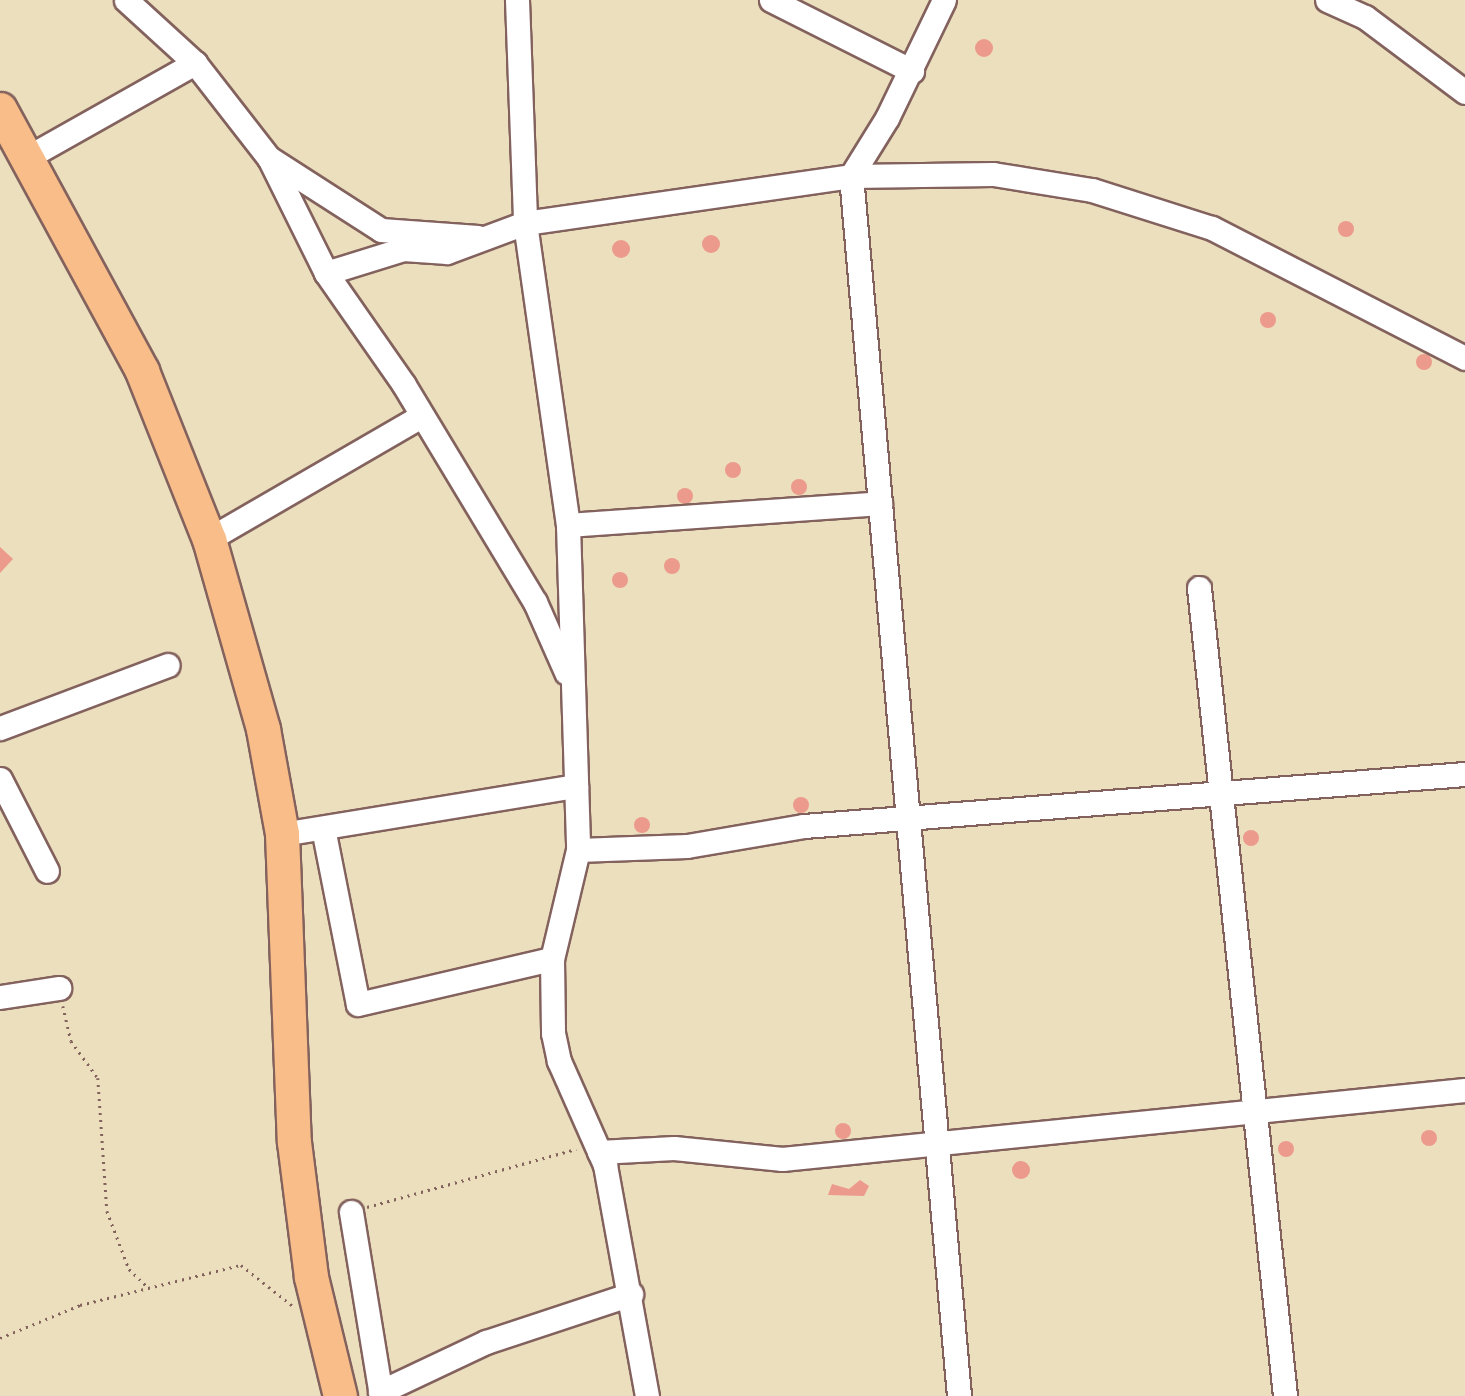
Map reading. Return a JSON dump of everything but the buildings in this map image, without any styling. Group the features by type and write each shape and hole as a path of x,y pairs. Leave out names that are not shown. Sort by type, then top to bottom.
{"highway":[{"path":"0,109 142,371 209,538 263,729 282,834 294,1142 319,1310 340,1396"}],"street":[{"path":"126,0 195,63 269,158 326,273 421,416 535,602 570,681"},
{"path":"517,0 525,223 568,525 570,681 578,850 552,959 559,1061 598,1148 631,1294 647,1396"},
{"path":"771,0 912,71"},
{"path":"944,0 912,71 851,176 906,820 939,1142 959,1396"},
{"path":"1327,0 1368,8 1465,92"},
{"path":"28,157 195,63"},
{"path":"269,158 403,243"},
{"path":"326,273 403,243 487,237 525,223 851,176 993,174 1158,208 1254,247 1463,354"},
{"path":"209,538 421,416"},
{"path":"568,525 880,503"},
{"path":"1199,588 1225,796 1285,1396"},
{"path":"0,728 169,665"},
{"path":"578,850 687,846 804,826 1225,796 1465,774"},
{"path":"0,779 47,871"},
{"path":"282,834 576,786"},
{"path":"323,828 358,1004 552,959"},
{"path":"0,997 59,988"},
{"path":"598,1148 662,1148 782,1159 1256,1108 1465,1090"},
{"path":"351,1212 381,1394 486,1342 631,1294"}],"path":[{"path":"59,988 71,1041 98,1078 107,1211 129,1269 149,1288"},
{"path":"351,1212 598,1148"},
{"path":"0,1338 80,1305 241,1265 301,1312 319,1310"}]}
